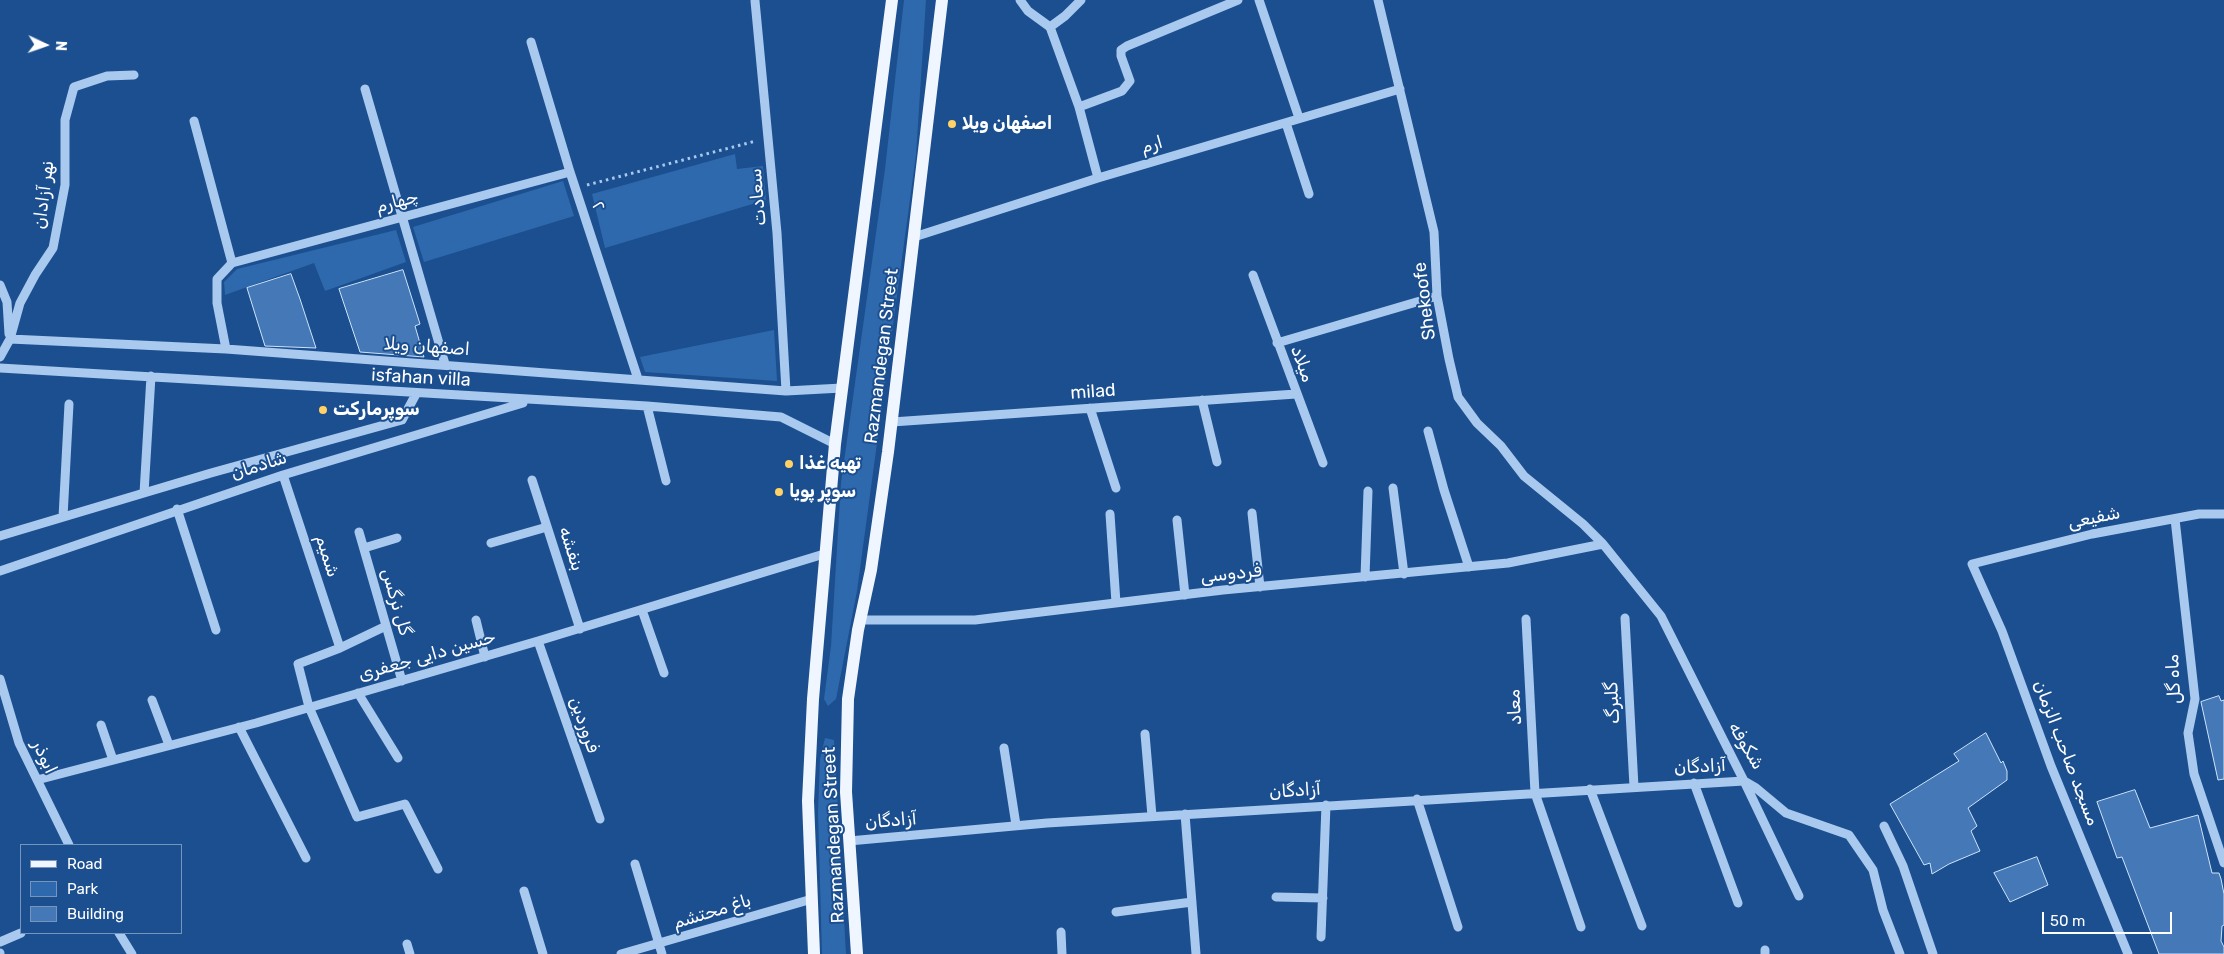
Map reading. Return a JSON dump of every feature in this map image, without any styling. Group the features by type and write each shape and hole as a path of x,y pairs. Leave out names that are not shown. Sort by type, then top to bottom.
{"main road":[{"name":"Razmandegan Street","path":"814,954 808,801 812,699 834,444 892,0"},
{"name":"Razmandegan Street","path":"857,954 846,792 848,699 860,620 871,570 892,422 942,0"}],"street":[{"path":"1020,0 1028,11 1050,27 1079,107 1098,178"},
{"path":"1050,27 1071,11 1081,0"},
{"path":"1079,107 1122,91 1127,86 1130,81 1121,56 1121,50 1126,46 1238,0"},
{"path":"1259,0 1298,118"},
{"name":"Shekoofe","path":"1378,0 1434,232 1438,296 1458,397 1477,423 1501,446 1524,476 1583,524 1603,544"},
{"name":"سعادت","path":"755,1 777,233 786,391"},
{"name":"۲","path":"531,42 575,188 638,379"},
{"name":"نهر آزادان","path":"0,357 10,339 20,304 35,275 53,248 65,185 65,120 74,87 107,76 134,75"},
{"path":"365,89 445,364"},
{"name":"ارم","path":"914,237 1098,178 1400,89"},
{"path":"194,121 232,263 217,279 217,303 226,350"},
{"path":"1286,124 1309,194"},
{"name":"چهارم","path":"232,263 570,172"},
{"name":"میلاد","path":"1253,276 1323,463"},
{"path":"0,285 7,302 10,339"},
{"path":"1278,344 1438,296"},
{"name":"اصفهان ویلا","path":"10,339 445,364 786,391 842,388"},
{"name":"isfahan villa","path":"0,368 416,394 647,406 781,417 834,444"},
{"path":"144,493 151,376"},
{"name":"شادمان","path":"0,536 402,420 416,394"},
{"name":"milad","path":"892,422 1296,394"},
{"name":"شادمان","path":"0,571 177,509 530,400"},
{"path":"1202,400 1217,462"},
{"path":"63,517 70,404"},
{"path":"647,406 666,480"},
{"path":"1090,408 1116,488"},
{"path":"1428,431 1469,567"},
{"name":"شمیم","path":"283,475 340,648"},
{"name":"بنفشه","path":"532,480 580,628"},
{"path":"1393,488 1404,574"},
{"path":"1366,577 1368,491"},
{"path":"177,509 216,630"},
{"path":"1110,514 1116,603"},
{"path":"1252,514 1260,587"},
{"name":"شفیعی","path":"1972,564 2092,534 2199,514 2224,514"},
{"name":"ماه گل","path":"2175,519 2195,700 2188,733 2189,742 2194,774 2224,863"},
{"path":"1177,520 1185,595"},
{"path":"490,544 547,527"},
{"name":"گل نرگس","path":"359,532 402,680"},
{"path":"364,548 397,538"},
{"name":"فردوسی","path":"860,620 975,620 1185,595 1508,563 1603,544"},
{"name":"شکوفه","path":"1603,544 1661,616 1744,781 1756,788 1786,814 1849,835 1873,870 1883,910 1900,954"},
{"name":"حسین دایی جعفری","path":"37,780 239,727 358,693 642,610 824,554"},
{"name":"مسجد صاحب الزمان","path":"1972,564 2002,631 2051,766 2128,954"},
{"path":"642,610 664,673"},
{"name":"گلبرگ","path":"1625,618 1634,787"},
{"name":"معاد","path":"1526,619 1536,792 1581,927"},
{"path":"476,620 485,656"},
{"path":"386,626 340,648 298,664 309,707 357,817 405,804 438,869"},
{"name":"فروردین","path":"538,641 600,819"},
{"name":"ابوذر","path":"0,679 19,743 69,844"},
{"path":"358,693 398,758"},
{"path":"152,700 169,745"},
{"path":"102,725 113,760"},
{"path":"239,727 306,858"},
{"path":"1145,734 1152,816"},
{"path":"1004,748 1016,825"},
{"path":"1744,781 1799,896"},
{"name":"آزادگان","path":"849,841 1016,825 1417,799 1744,781"},
{"path":"1694,784 1738,903"},
{"path":"1590,790 1642,926"},
{"path":"1417,799 1458,927"},
{"path":"1322,937 1326,805"},
{"path":"1185,814 1196,954"},
{"path":"1884,826 1903,866 1933,954"},
{"path":"635,864 662,954"},
{"path":"524,891 543,954"},
{"path":"1276,897 1323,898"},
{"name":"باغ محتشم","path":"621,954 812,899"},
{"path":"1116,912 1192,902"},
{"path":"1061,932 1062,954"},
{"path":"0,942 20,933"},
{"path":"121,934 132,954"},
{"path":"406,944 410,954"}],"path":[{"path":"575,188 768,137"}],"green space":[{"path":"904,0 926,0 916,155 857,591 836,699 828,706 824,699 831,646 841,483 885,169"},
{"path":"735,154 737,169 763,166 766,200 605,248 592,194"},
{"path":"563,181 574,216 424,262 413,227"},
{"path":"396,230 406,262 325,291 314,263 225,295 224,282 237,269"},
{"path":"774,330 777,381 645,372 640,357"},
{"path":"825,738 834,740 846,954 822,954 818,812 820,759"}],"building":[{"path":"403,270 420,324 415,326 424,357 360,352 339,289"},
{"path":"291,274 316,348 265,346 247,288"},
{"path":"2219,696 2221,701 2224,700 2224,779 2218,780 2201,702"},
{"path":"1986,733 2001,763 2003,761 2007,771 2007,780 1968,808 1977,826 1971,831 1980,851 1949,864 1932,874 1930,863 1924,865 1890,804 1959,761 1954,754"},
{"path":"2135,790 2150,828 2198,815 2212,873 2219,873 2224,894 2224,925 2222,926 2221,941 2224,947 2224,954 2159,954 2122,857 2117,858 2097,802"},
{"path":"2037,857 2048,885 2010,902 1994,873"}],"place":[{"name":"اصفهان ویلا","path":"952,124"},
{"name":"سوپرمارکت","path":"323,410"},
{"name":"تهیه غذا","path":"789,464"},
{"name":"سوپر پویا","path":"779,492"}]}
